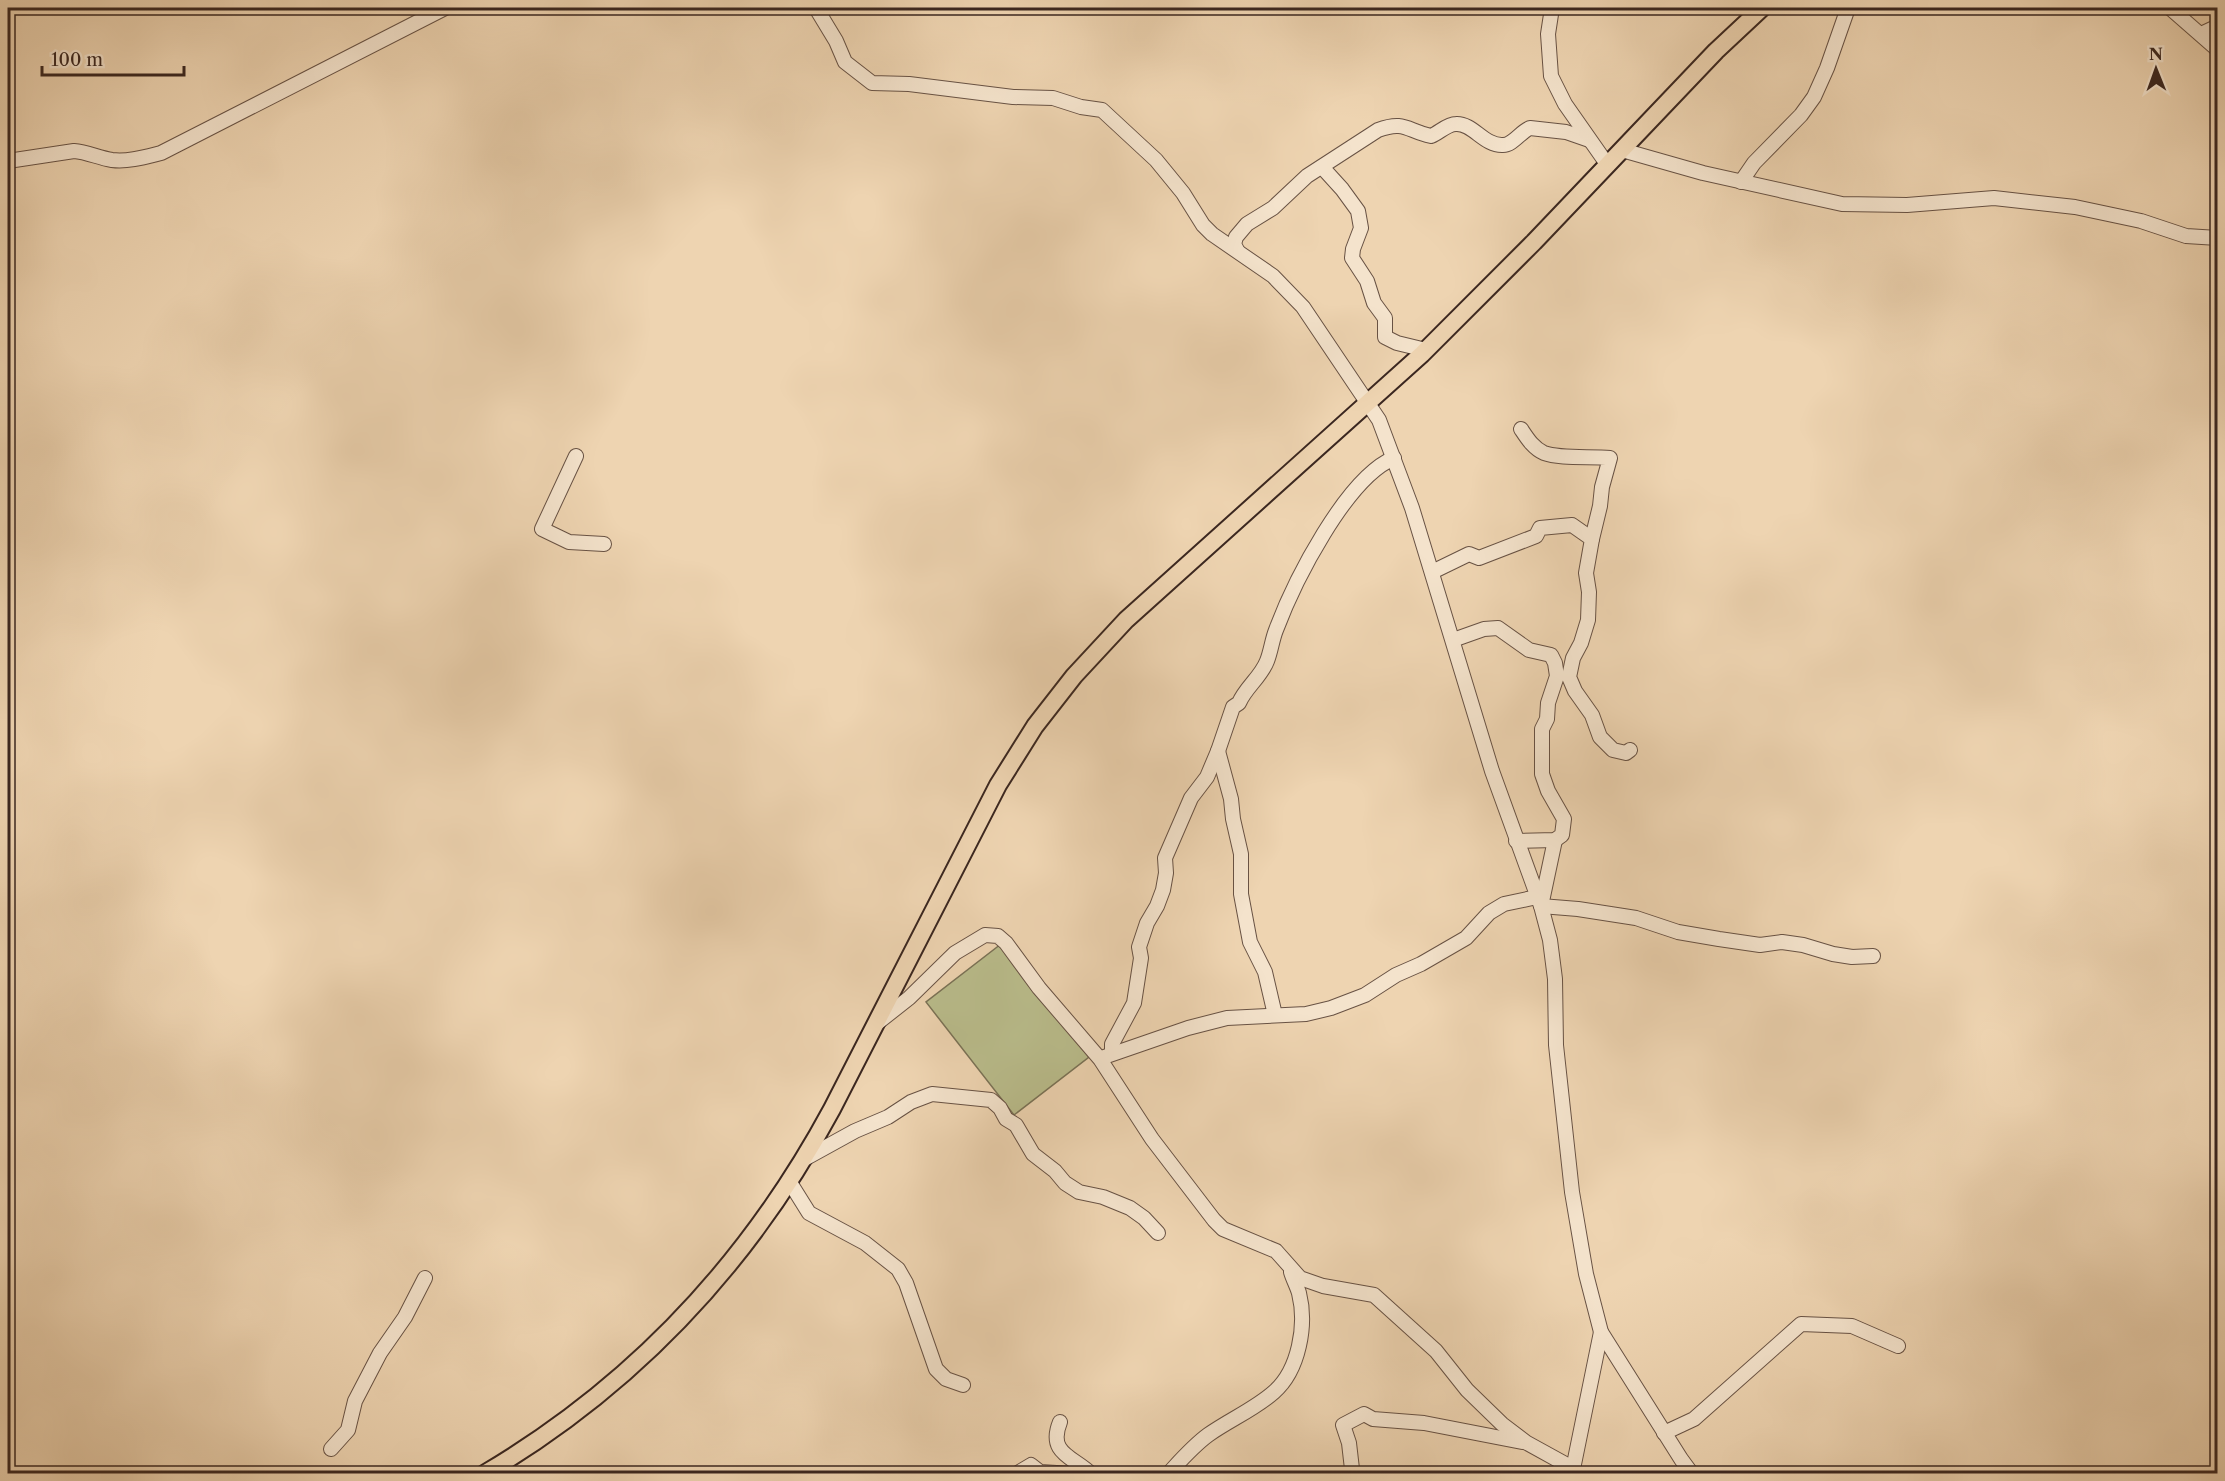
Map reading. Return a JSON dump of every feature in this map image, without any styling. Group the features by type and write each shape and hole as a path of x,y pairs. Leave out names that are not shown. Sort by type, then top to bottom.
{"main road":[{"path":"484,1473 515,1455 574,1414 632,1367 681,1320 726,1270 766,1218 806,1158 999,785 1056,696 1126,620 1426,350 1534,242 1716,51 1762,8"}],"street":[{"path":"8,161 74,151 111,160 161,153 445,8"},
{"path":"816,8 836,41 844,62 872,83 909,84 1013,97 1053,98 1081,107 1102,110 1156,160 1207,229 1273,276 1303,307 1379,420 1432,572 1492,771 1539,901 1550,940 1555,979 1556,1045 1572,1192 1586,1274 1601,1332 1664,1433 1692,1473"},
{"path":"1552,8 1548,34 1551,76 1565,104 1607,164"},
{"path":"1741,182 1754,163 1801,115 1814,97 1848,8"},
{"path":"2170,8 2217,50"},
{"path":"2201,34 2217,26"},
{"path":"1236,250 1234,244 1236,237 1247,224 1273,208 1299,182 1378,130 1393,125 1401,125 1431,136 1452,124 1460,124 1491,143 1499,145 1506,145 1530,128 1566,132 1589,140"},
{"path":"1622,150 1703,173 1842,204 1907,205 1994,198 2075,207 2140,221 2186,236 2217,238"},
{"path":"1322,167 1342,189 1358,212 1361,228 1352,258 1367,281 1374,303 1385,318 1385,337 1397,343 1426,350"},
{"path":"1521,429 1529,442 1544,453 1610,458 1602,487 1586,573 1587,620 1581,643 1573,658 1569,678 1592,715 1600,737 1613,750 1626,753 1630,750"},
{"path":"576,456 542,529 569,542 604,543"},
{"path":"1106,1056 1134,1003 1141,958 1139,947 1147,923 1163,890 1166,873 1165,858 1191,798 1207,777 1233,707 1239,703 1267,663 1276,629 1302,574 1331,522 1364,480 1385,462 1394,458"},
{"path":"1432,572 1469,554 1479,558 1536,536 1540,528 1572,525 1592,539"},
{"path":"1453,640 1484,629 1497,628 1528,650 1551,655 1555,663 1557,676 1548,704 1547,719 1542,729 1542,774 1548,791 1564,819 1562,835 1556,840 1539,901"},
{"path":"1218,751 1231,799 1241,854 1241,894 1250,942 1265,972 1275,1015"},
{"path":"1516,841 1556,840"},
{"path":"1106,1056 1227,1018 1306,1014 1365,995 1396,975 1421,964 1466,938 1489,913 1504,904 1539,901 1636,918 1678,932 1719,939 1760,945 1782,942 1852,957 1873,956"},
{"path":"875,1025 909,998 955,953 976,939 992,934 998,936 1006,943 1040,988 1106,1056 1152,1139 1223,1229 1276,1251 1300,1278 1363,1292 1379,1299 1436,1351 1486,1410 1527,1443 1569,1470 1601,1332"},
{"path":"806,1158 855,1131 888,1117 911,1102 932,1094 991,1101 1000,1108 1006,1119 1016,1125 1032,1154 1055,1171 1065,1183 1079,1192 1103,1197 1131,1208 1158,1233"},
{"path":"789,1181 809,1213 865,1243 898,1269 906,1283 936,1369 946,1378 963,1385"},
{"path":"1168,1473 1191,1449 1209,1435 1274,1393 1296,1361 1300,1351 1300,1303 1298,1288 1289,1268"},
{"path":"331,1449 348,1430 355,1401 360,1391 380,1353 405,1317 425,1278"},
{"path":"1664,1433 1694,1419 1801,1324 1852,1326 1898,1346"},
{"path":"1355,1473 1352,1469 1349,1443 1343,1425 1364,1414 1373,1419 1424,1423 1527,1443"},
{"path":"1060,1422 1056,1432 1061,1449 1066,1457 1090,1473"},
{"path":"1016,1473 1031,1465 1040,1472 1073,1473"}],"green space":[{"path":"1001,944 1089,1057 1014,1115 926,1002"}]}
